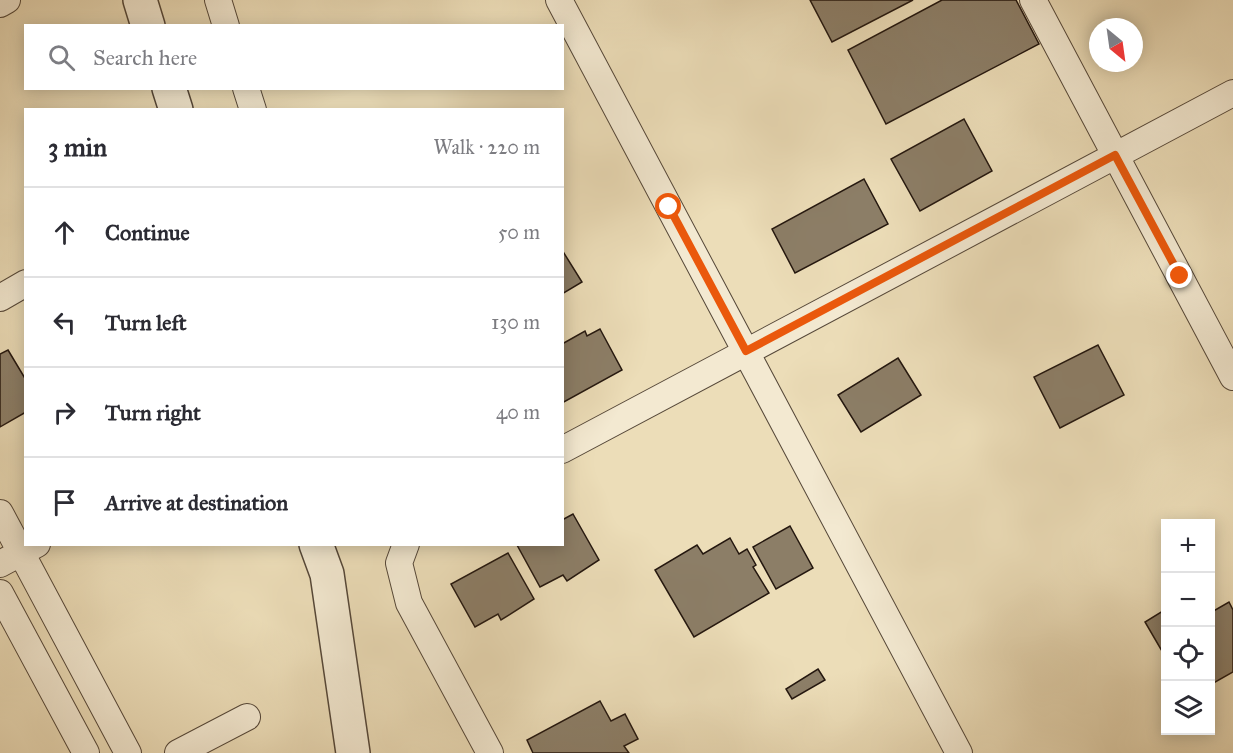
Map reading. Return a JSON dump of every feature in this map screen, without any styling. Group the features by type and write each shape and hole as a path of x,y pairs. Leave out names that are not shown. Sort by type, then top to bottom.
{"street":[{"path":"0,4 7,0"},
{"path":"140,0 147,24"},
{"path":"218,0 225,24"},
{"path":"559,0 959,753"},
{"path":"1033,0 1233,377"},
{"path":"170,90 175,108"},
{"path":"247,90 252,108"},
{"path":"564,449 1233,93"},
{"path":"0,298 24,284"},
{"path":"0,513 19,554 128,753"},
{"path":"317,546 327,574 353,753"},
{"path":"405,546 399,564 409,603 490,753"},
{"path":"0,592 86,753"},
{"path":"178,753 247,717"}],"building":[{"path":"810,0 913,0 832,42"},
{"path":"942,0 1016,0 1039,44 886,124 848,50"},
{"path":"964,119 992,171 920,211 891,159"},
{"path":"864,179 888,224 795,273 772,229"},
{"path":"564,253 582,282 564,293"},
{"path":"600,329 622,370 564,402 564,343 585,331 587,336"},
{"path":"1098,345 1124,395 1060,428 1034,377"},
{"path":"8,350 24,377 24,413 0,427 0,354"},
{"path":"898,358 921,395 861,432 838,395"},
{"path":"573,514 599,560 567,581 563,575 540,587 518,546 564,546 564,519"},
{"path":"790,526 813,568 776,589 753,547"},
{"path":"730,538 739,554 747,549 756,565 753,567 769,593 694,637 655,570 697,545 703,554"},
{"path":"508,553 534,599 501,620 498,614 475,627 451,584"},
{"path":"1229,602 1233,610 1233,672 1215,682 1215,627 1215,610"},
{"path":"1161,612 1161,649 1145,622"},
{"path":"818,669 825,680 792,699 786,689"},
{"path":"600,701 611,721 625,714 638,739 624,746 629,753 533,753 527,740"}],"route":[{"path":"669,207 746,351 1115,155 1180,276"}]}
